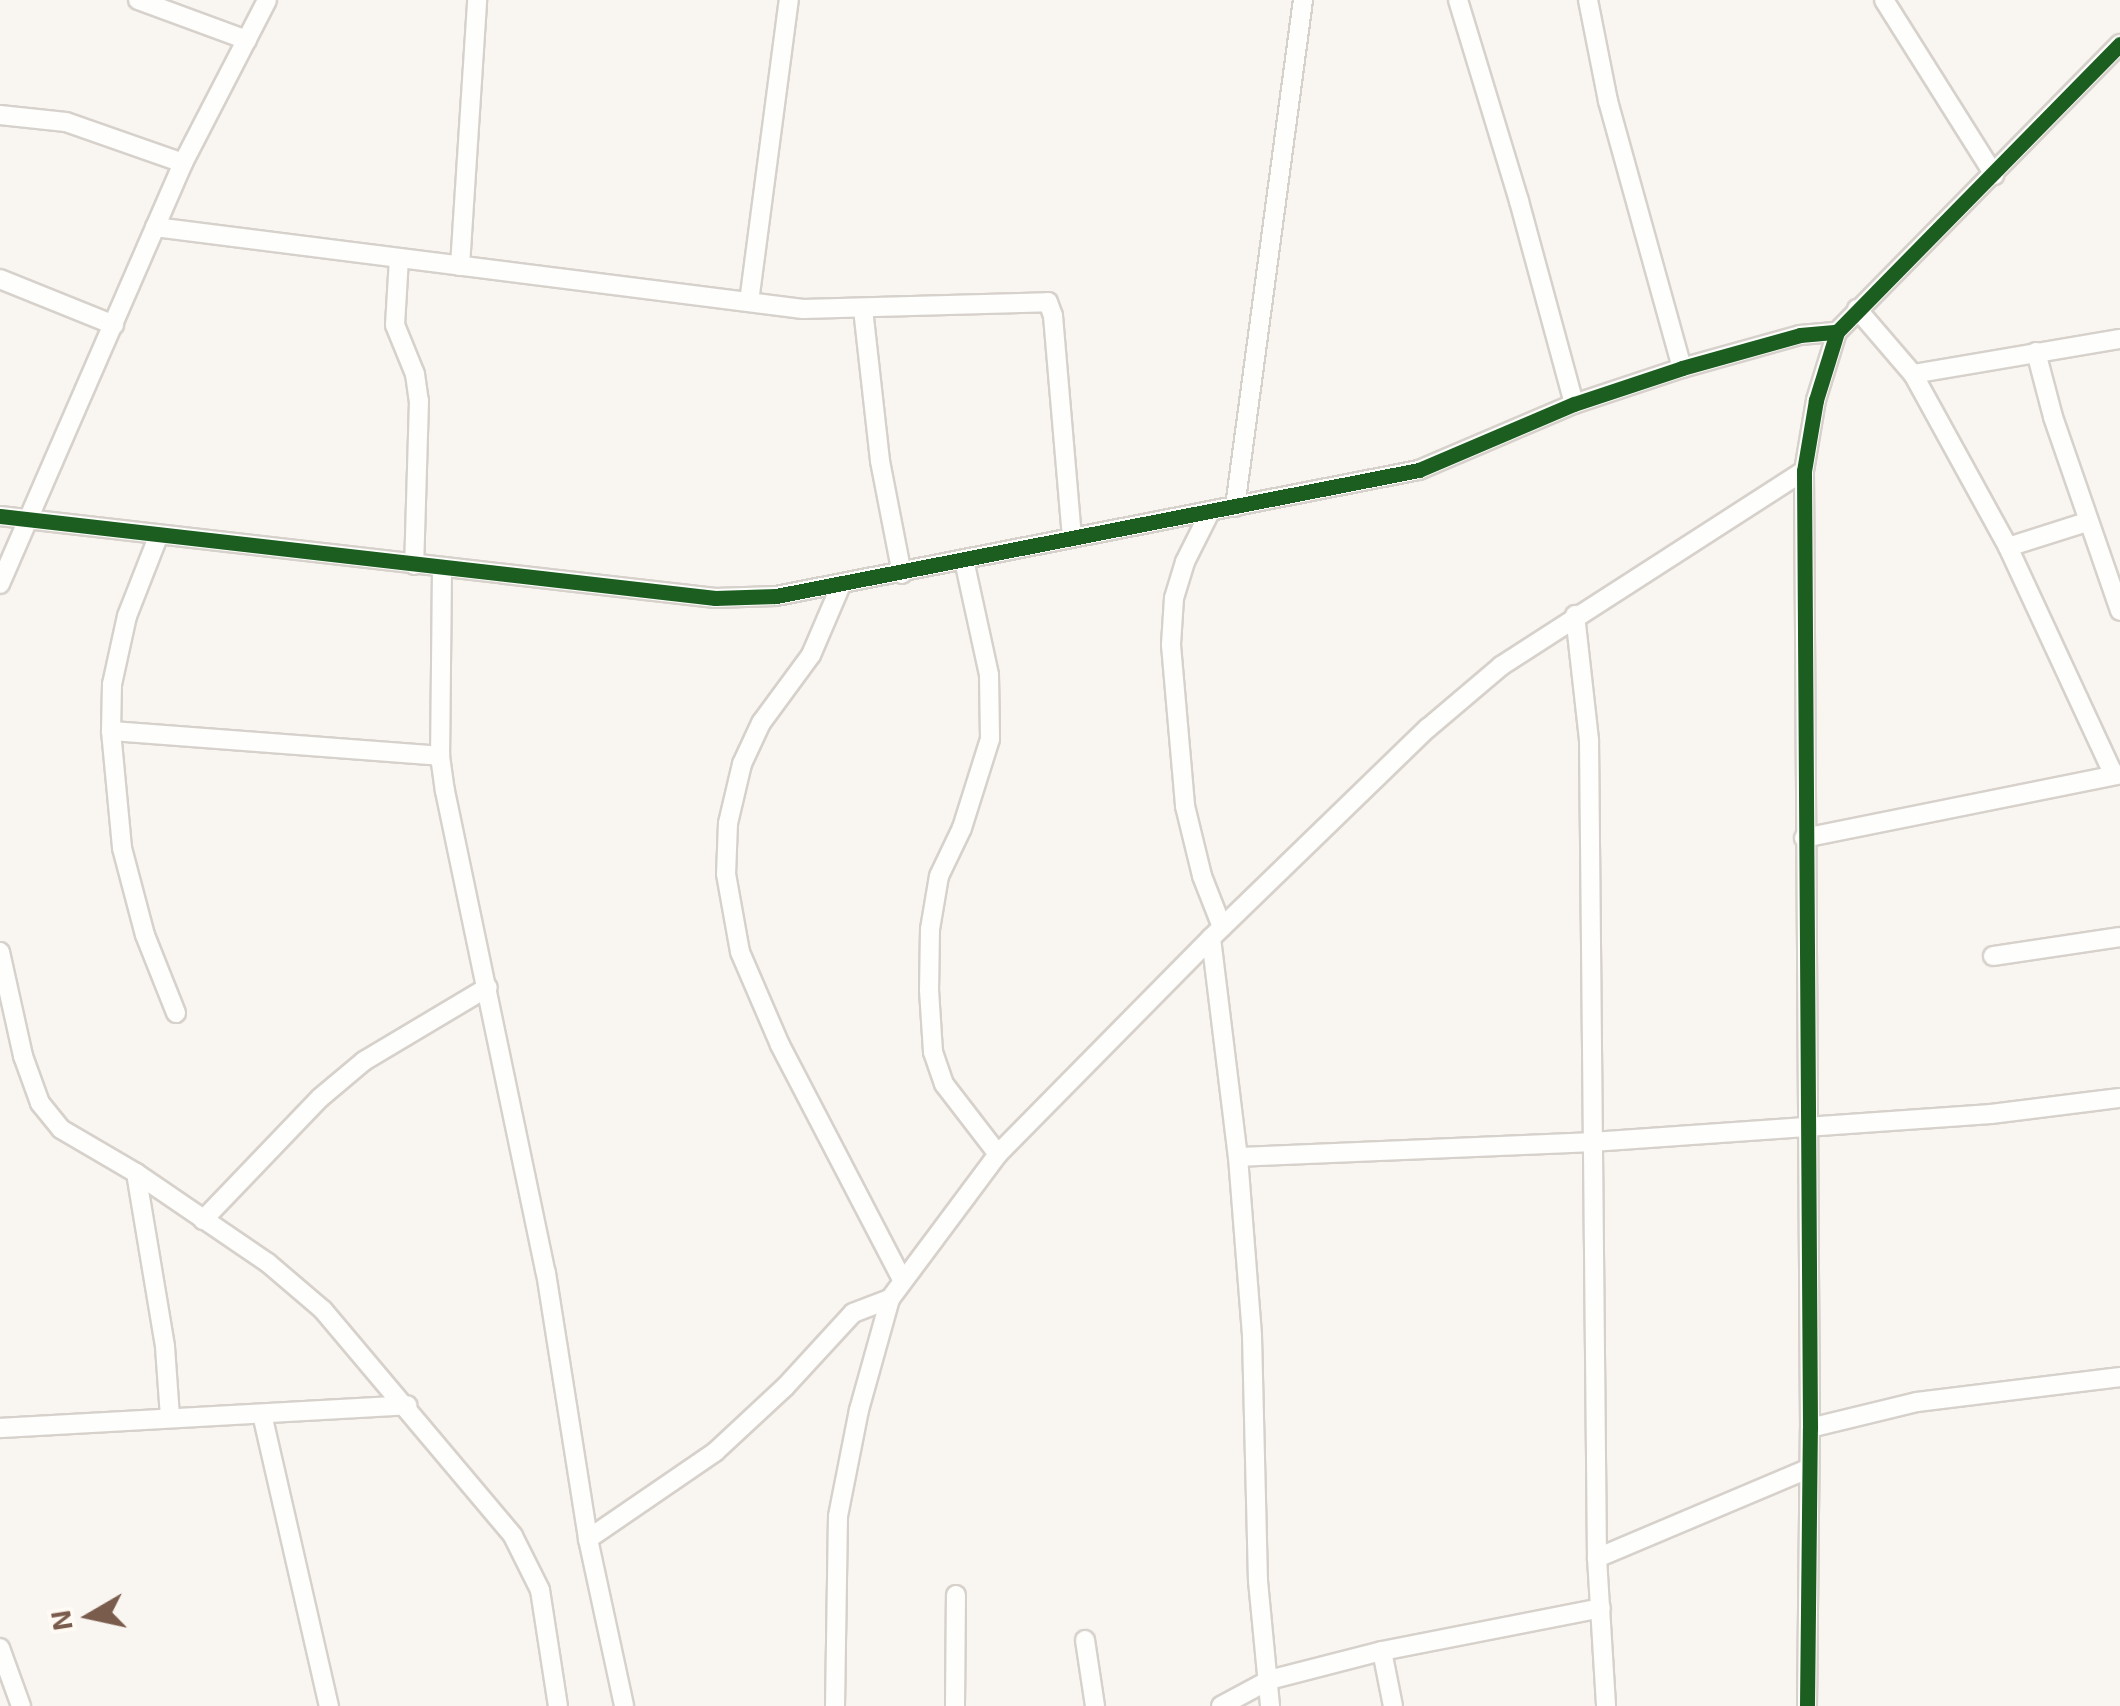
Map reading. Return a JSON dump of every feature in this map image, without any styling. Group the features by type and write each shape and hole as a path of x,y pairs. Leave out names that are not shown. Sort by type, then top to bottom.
{"street":[{"path":"138,0 247,40"},
{"path":"0,584 154,227 267,0"},
{"path":"460,266 477,0"},
{"path":"749,302 788,0"},
{"path":"1235,507 1303,0"},
{"path":"1458,0 1520,201 1574,404"},
{"path":"1588,0 1608,101 1682,368"},
{"path":"1884,0 1994,175"},
{"path":"1807,1706 1810,1428 1804,471 1816,400 1837,332 2120,44"},
{"path":"0,116 66,122 184,163"},
{"path":"154,227 803,308 1048,302 1053,316 1072,537"},
{"path":"398,258 395,325 415,374 419,401 414,565"},
{"path":"0,279 114,325"},
{"path":"862,308 880,461 902,574"},
{"path":"1804,838 2117,774 2008,547 1913,374 1858,309"},
{"path":"0,516 442,570 716,598 776,596 1419,470 1574,404 1682,368 1764,344 1837,332"},
{"path":"1913,374 2120,339"},
{"path":"2036,352 2087,522 2120,610"},
{"path":"835,1706 838,1516 859,1410 890,1299 998,1154 1216,932 1428,728 1501,666 1804,471"},
{"path":"1210,512 1174,598 1171,645 1185,806 1216,932 1238,1157 1252,1336 1258,1581 1270,1706"},
{"path":"2008,547 2087,522"},
{"path":"158,537 128,616 112,684 111,731 122,848 145,935 176,1013"},
{"path":"964,560 989,675 990,739 962,828 939,876 930,929 929,990 933,1052 944,1084 998,1154"},
{"path":"442,570 440,756 457,860 488,987 546,1273 588,1540 624,1706"},
{"path":"841,585 811,656 762,722 742,764 728,823 726,874 732,925 773,1029 902,1280"},
{"path":"1575,615 1589,740 1597,1558 1606,1706"},
{"path":"111,731 440,756"},
{"path":"1993,956 2120,937"},
{"path":"0,952 23,1056 40,1103 61,1129 136,1173 268,1263 323,1310 512,1536 540,1590 558,1706"},
{"path":"203,1220 307,1111 364,1060 488,987"},
{"path":"1238,1157 1592,1142 1991,1114 2120,1098"},
{"path":"136,1173 165,1347 170,1417"},
{"path":"588,1540 715,1452 785,1388 853,1312 890,1299"},
{"path":"1810,1428 1916,1402 2120,1378"},
{"path":"0,1428 406,1406"},
{"path":"262,1414 329,1706"},
{"path":"1597,1558 1808,1470"},
{"path":"956,1595 956,1706"},
{"path":"1221,1706 1269,1680 1382,1651 1600,1608"},
{"path":"1085,1640 1095,1706"},
{"path":"0,1648 21,1706"},
{"path":"1382,1651 1393,1706"}],"cycle path":[{"path":"1807,1706 1810,1428 1804,471 1816,400 1837,332 2120,44"},
{"path":"0,516 715,598 776,596 1419,470 1574,404 1682,368 1800,335 1837,332"}]}
